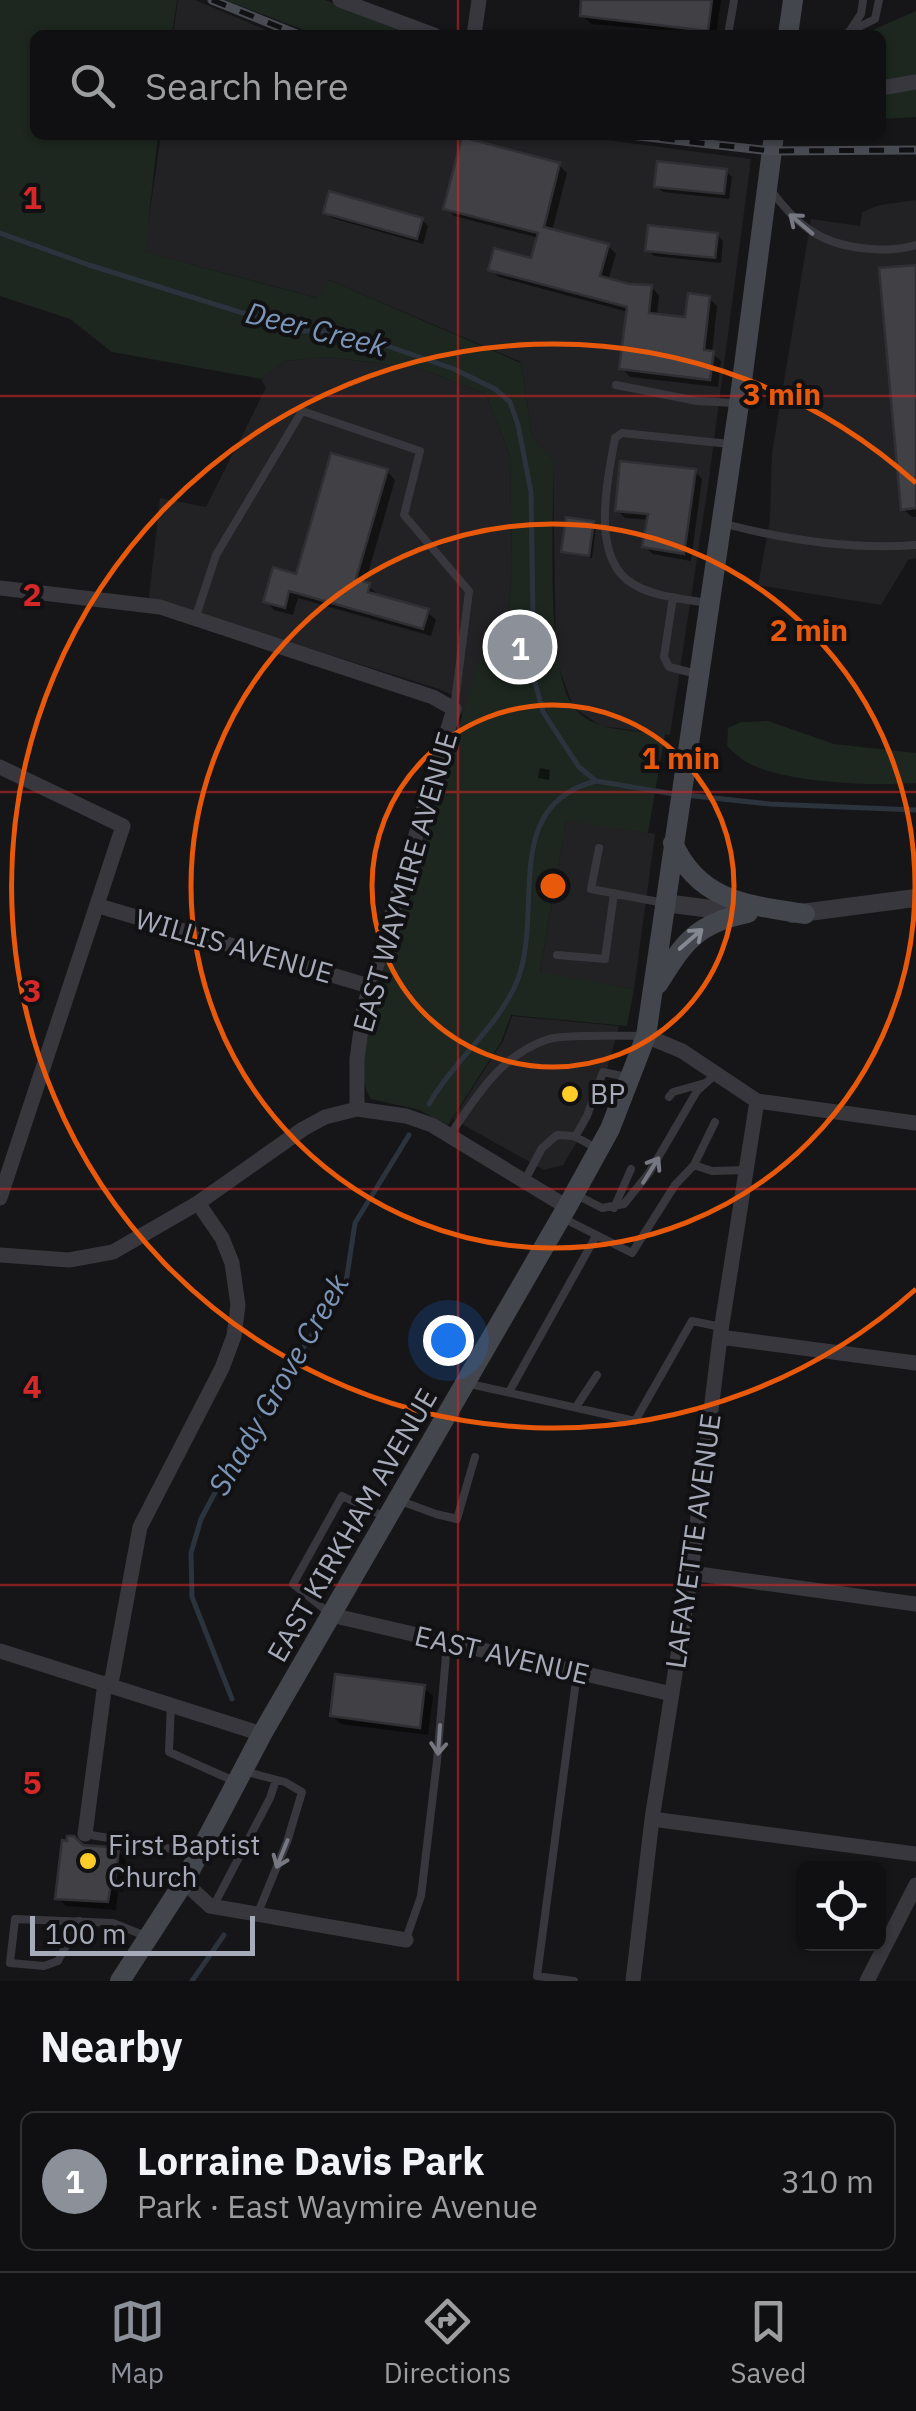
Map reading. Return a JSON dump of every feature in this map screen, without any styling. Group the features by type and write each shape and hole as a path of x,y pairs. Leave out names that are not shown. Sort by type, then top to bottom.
{"main road":[{"path":"789,30 793,0"},
{"name":"EAST KIRKHAM AVENUE","path":"120,1981 184,1882 262,1734 568,1206 632,1078 646,1036 654,990 697,674 740,404 773,140"},
{"path":"673,843 680,858 708,890 752,905 805,914"},
{"path":"654,990 680,948 696,933 721,918 748,913"}],"street":[{"path":"340,0 421,30"},
{"path":"475,30 479,0"},
{"path":"886,87 916,82"},
{"name":"EAST WAYMIRE AVENUE","path":"0,588 160,607 433,697 454,709 369,986 359,1034 356,1109"},
{"path":"0,767 123,826 0,1198"},
{"path":"664,903 748,913 805,914 916,898"},
{"name":"WILLIS AVENUE","path":"98,906 369,986"},
{"path":"646,1036 682,1051 710,1078 757,1102 916,1123"},
{"name":"LAFAYETTE AVENUE","path":"633,1981 652,1819 691,1574 721,1332 757,1102"},
{"path":"0,1255 69,1260 113,1252 198,1202 303,1129 326,1117 356,1109 406,1116 450,1135 568,1206"},
{"path":"85,1834 108,1683 140,1526 222,1368 234,1336 238,1305 232,1263 222,1238 198,1202"},
{"path":"721,1332 916,1362"},
{"path":"691,1574 916,1604"},
{"name":"EAST AVENUE","path":"332,1616 672,1694"},
{"path":"0,1652 262,1734"},
{"path":"652,1819 916,1854"},
{"path":"184,1882 213,1907 406,1940"},
{"path":"867,1981 916,1885"}],"lane":[{"path":"729,30 734,0"},
{"path":"849,30 861,14 863,0"},
{"path":"853,30 874,19 879,0"},
{"path":"768,186 805,229 826,242 894,252 916,245"},
{"path":"616,385 697,401 740,404"},
{"path":"195,620 216,555 302,411 420,451 404,515 468,591 454,709"},
{"path":"708,603 632,584 617,567 606,538 604,502 614,438 622,433 733,445"},
{"path":"721,523 772,535 883,548 916,545"},
{"path":"673,597 664,657 669,667 697,674"},
{"path":"599,848 591,889 664,903"},
{"path":"557,955 605,959 614,893"},
{"path":"450,1135 489,1078 522,1050 552,1037 646,1036"},
{"path":"576,1136 602,1072 632,1078"},
{"path":"669,1097 710,1078"},
{"path":"568,1206 614,1208 624,1204 638,1190 710,1078"},
{"path":"568,1206 596,1236 632,1254 675,1185 694,1165 715,1122"},
{"path":"525,1180 542,1148 557,1135 576,1136 599,1149"},
{"path":"694,1165 712,1171 746,1170"},
{"path":"614,1208 631,1169"},
{"path":"508,1392 596,1236"},
{"path":"466,1383 635,1421 692,1321 721,1332"},
{"path":"576,1408 597,1375"},
{"path":"332,1616 293,1584 342,1496 393,1509 457,1518 475,1457"},
{"path":"406,1940 421,1896 446,1643"},
{"path":"574,1981 537,1976 577,1673"},
{"path":"170,1703 169,1752 240,1777 276,1780 302,1792 287,1842 257,1914"},
{"path":"213,1907 276,1780"},
{"path":"85,1834 137,1840 199,1854"},
{"path":"79,1921 58,1961 44,1966 10,1962 15,1919 59,1923 79,1921 113,1923 148,1938"}],"shaded area":[{"path":"0,0 177,0 173,30 30,30 30,140 157,140 145,252 317,298 329,280 521,363 532,437 553,461 554,624 563,685 572,705 590,721 665,734 648,833 566,821 540,972 634,989 627,1026 511,1015 501,1042 448,1125 419,1110 371,1099 365,1087 363,1055 381,973 489,631 507,635 512,568 510,456 486,394 419,368 327,357 285,361 261,379 112,352 70,319 0,296"},
{"path":"178,0 195,0 266,30 174,30"},
{"path":"225,0 325,0 400,30 304,30"},
{"path":"916,11 916,117 886,119 886,30 872,30"},
{"path":"160,140 607,140 751,159 670,735 601,726 573,707 556,659 553,462 532,437 521,362 329,280 318,298 144,252"},
{"path":"916,200 916,558 908,560 881,605 758,585 770,520 772,453 811,219 860,226 862,212"},
{"path":"327,357 419,368 486,394 510,456 512,568 507,635 489,631 463,721 460,707 450,694 439,689 149,598 160,498 206,507 266,388 261,379 285,361"},
{"path":"768,721 834,744 916,753 916,783 855,783 788,776 748,763 727,746 728,728 741,722"},
{"path":"566,820 655,834 634,989 540,973"},
{"path":"512,1016 619,1026 602,1087 563,1165 544,1170 453,1119 503,1041"}],"building":[{"path":"581,0 712,0 708,30 580,16"},
{"path":"461,140 560,163 544,227 609,244 600,276 652,285 649,313 685,317 688,293 710,296 704,350 714,351 710,380 619,369 627,307 488,270 494,248 531,258 538,233 443,209"},
{"path":"657,161 727,169 724,194 654,187"},
{"path":"329,191 423,218 417,239 323,213"},
{"path":"648,225 718,233 715,258 645,251"},
{"path":"916,265 916,508 901,510 879,268"},
{"path":"331,453 388,469 356,579 370,583 368,592 429,609 423,629 289,591 285,608 263,602 273,567 296,574"},
{"path":"620,461 696,469 684,554 642,547 648,514 615,511"},
{"path":"566,517 594,521 589,556 561,552"},
{"path":"335,1674 425,1685 420,1728 330,1716"},
{"name":"First Baptist Church","path":"67,1836 74,1836 83,1845 119,1848 115,1884 111,1884 108,1902 55,1899 62,1840 67,1841"}],"waterway":[{"name":"Deer Creek","path":"0,233 300,331 344,331 454,369 495,389 510,402 531,492 534,679 543,712 579,767 596,781 674,794"},
{"name":"Shady Grove Creek","path":"429,1104 496,1018 515,986 524,958 535,839 546,814 565,794 596,781"},
{"name":"Deer Creek","path":"685,795 770,804 916,810"},
{"name":"Shady Grove Creek","path":"232,1699 192,1597 191,1553 201,1519 239,1447 346,1282 355,1223 409,1135"},
{"name":"Shady Grove Creek","path":"192,1981 224,1935"}],"railway":[{"path":"212,0 287,30"},
{"path":"674,140 771,151 916,150"}],"place":[{"name":"Lorraine Davis Park","path":"520,647"},
{"name":"BP","path":"570,1094"},
{"name":"First Baptist Church","path":"88,1861"}]}
